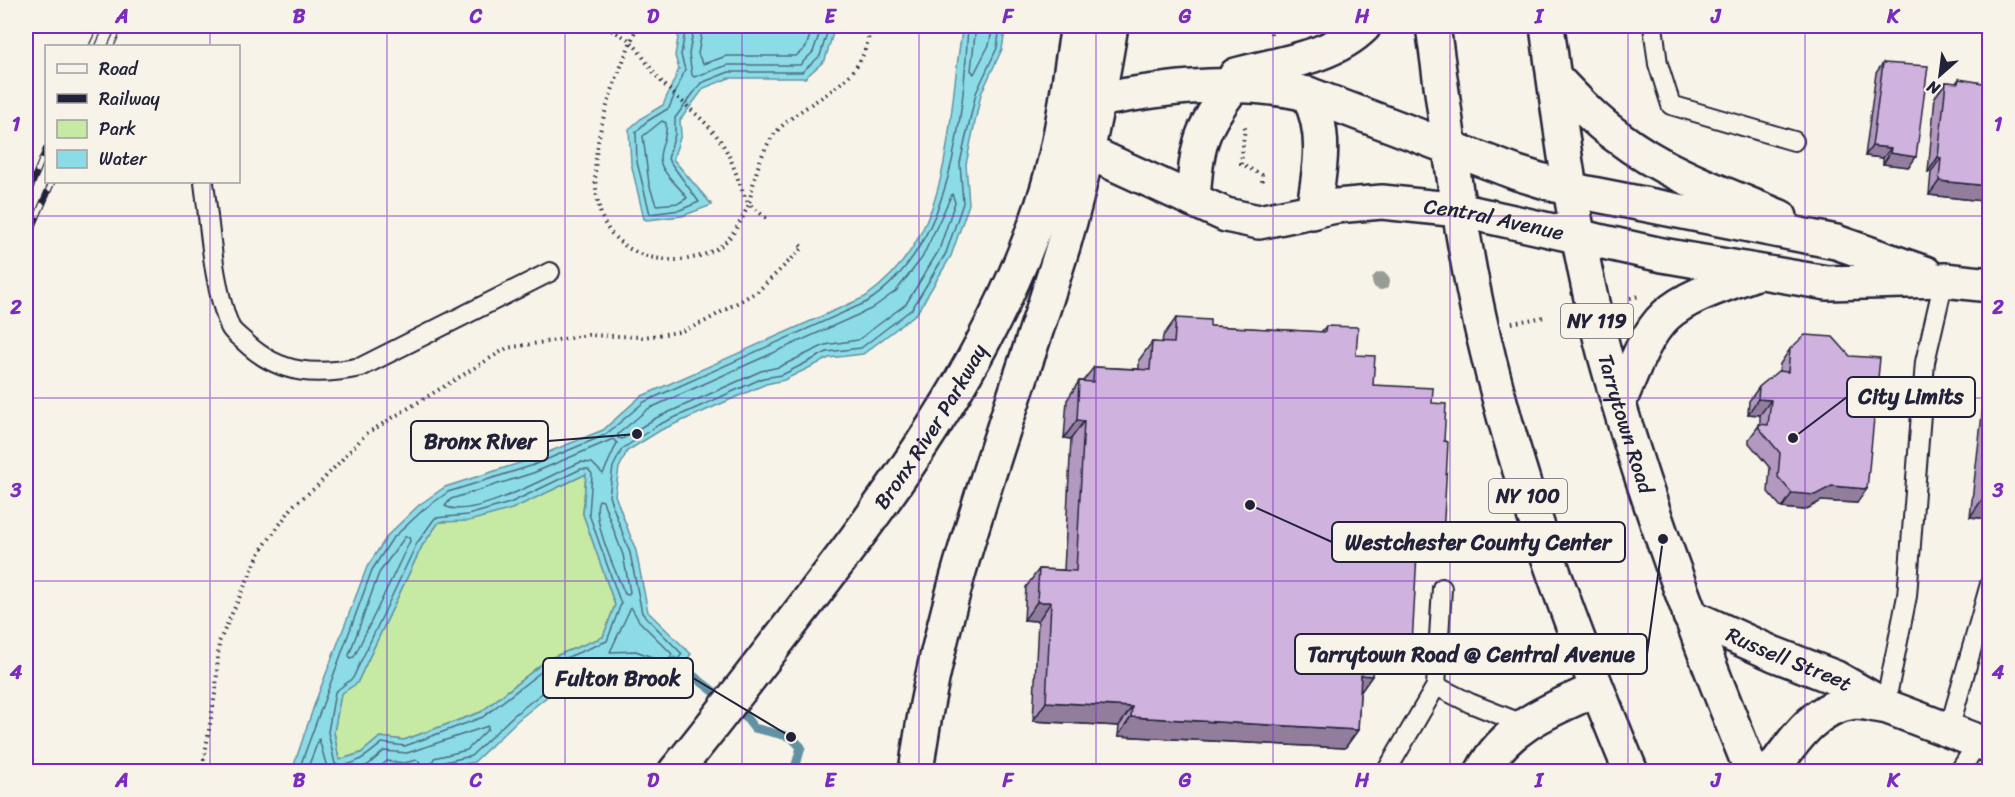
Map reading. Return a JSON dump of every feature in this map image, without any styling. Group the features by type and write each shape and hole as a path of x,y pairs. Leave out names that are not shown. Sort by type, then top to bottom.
{"main road":[{"name":"Bronx River Parkway","path":"916,771 933,674 951,593 1064,242 1072,147 1064,106 1078,26"},
{"name":"Bronx River Parkway","path":"675,771 830,574 934,424 978,348 1014,276 1043,203 1098,100 1111,26"},
{"path":"1197,85 1328,50 1345,42 1364,26"},
{"path":"1433,26 1459,210"},
{"name":"Tarrytown Road","path":"1547,26 1579,237 1604,351 1690,616 1752,771"},
{"path":"1554,77 1598,121 1654,161 1700,184 1836,242"},
{"name":"Central Avenue","path":"1064,106 1197,85 1267,85 1308,93 1572,190 1836,242 1944,280"},
{"path":"1193,200 1200,136 1215,110 1234,85"},
{"path":"1308,93 1321,133 1321,164 1313,212"},
{"name":"Central Avenue","path":"1072,147 1226,215 1259,222 1336,206 1382,202 1459,210 1756,273 1827,283 1944,280 1989,285"},
{"name":"NY 100","path":"1459,210 1479,319 1499,398 1549,561 1597,689 1631,771"},
{"path":"1619,403 1641,348 1667,311 1696,294 1756,273"},
{"name":"Russell Street","path":"1690,616 1774,654 1836,678 1885,706 1972,739"},
{"path":"1482,771 1496,749 1523,724 1597,689"},
{"name":"Russell Street","path":"1771,771 1802,731 1826,712 1856,702 1885,706"}],"lane":[{"path":"1653,26 1658,64 1671,105 1794,141"},
{"path":"204,183 216,274 231,329 259,355 296,371 330,373 361,367 550,272"},
{"path":"1885,706 1907,596 1925,362 1944,280"},
{"path":"1959,771 1972,739 1989,584"},
{"path":"1386,771 1436,686 1442,588"},
{"path":"1436,686 1523,724"}],"path":[{"path":"600,26 630,42 670,89 711,127 728,154 740,189 749,204 766,218"},
{"path":"636,26 619,66 606,108 596,165 596,186 600,212 611,234 618,242 650,257 669,260 694,257 714,250 729,238 749,204 761,163 776,133 810,104 843,84 857,67 869,40 870,26"},
{"path":"1271,35 1272,26"},
{"path":"1245,121 1241,164 1262,175 1262,183"},
{"path":"202,771 216,688 219,642 261,550 294,505 316,487 366,434 507,348 588,334 635,337 679,332 704,322 758,291 793,259 803,248 800,245"},
{"path":"1509,324 1544,317"}],"green space":[{"path":"586,474 583,514 615,605 603,637 548,659 481,712 404,740 380,737 361,753 339,760 334,732 341,693 357,683 422,546 439,522 477,517 515,506"}],"water":[{"path":"680,26 835,26 825,60 805,78 729,78 704,88 680,120 681,135 673,159 712,205 682,216 647,220 644,219 631,163 629,129 663,105 679,69 675,56"},
{"path":"963,26 1006,26 1002,49 981,94 966,164 969,204 951,256 917,313 863,354 829,358 784,380 766,384 661,430 627,451 619,468 615,495 636,551 648,612 691,654 671,681 634,664 607,667 553,692 518,720 474,762 428,771 292,771 316,700 367,567 388,535 419,505 445,487 529,460 603,430 640,397 865,297 895,271 917,241 932,208 942,174","holes":["586,474 583,514 615,605 603,637 548,659 481,712 404,740 380,737 361,753 339,760 334,732 341,694 357,683 422,546 439,522 469,521 512,509"]}],"building":[{"path":"1883,63 1928,66 1916,157 1890,153 1891,148 1872,146"},
{"path":"1959,79 1989,84 1989,186 1939,181 1941,158 1938,157 1946,82 1958,83"},
{"path":"1176,318 1210,320 1210,326 1325,332 1326,326 1358,327 1356,355 1375,356 1373,385 1433,388 1432,403 1446,404 1444,441 1448,442 1443,537 1418,535 1412,645 1374,643 1372,676 1361,675 1358,730 1131,717 1132,707 1046,702 1051,602 1037,602 1039,569 1076,571 1084,421 1077,420 1079,381 1093,382 1094,367 1150,370 1152,342 1174,343"},
{"path":"1805,335 1833,337 1850,356 1880,358 1867,489 1832,486 1815,495 1792,493 1778,477 1780,453 1759,428 1759,424 1768,425 1771,400 1758,399 1759,387 1778,371 1788,372 1790,349"},
{"path":"1989,442 1989,499 1983,498"}],"waterway":[{"path":"674,661 717,694"},
{"path":"741,711 754,728 791,737 801,747 794,772"}],"railway":[{"path":"92,45 101,26"},
{"path":"111,45 120,26"},
{"path":"26,198 45,152"},
{"path":"26,242 52,183"}],"place":[{"name":"Bronx River","path":"637,434"},
{"name":"City Limits","path":"1793,438"},
{"name":"Westchester County Center","path":"1250,505"},
{"name":"Tarrytown Road @ Central Avenue","path":"1663,539"},
{"name":"Fulton Brook","path":"791,737"}]}
